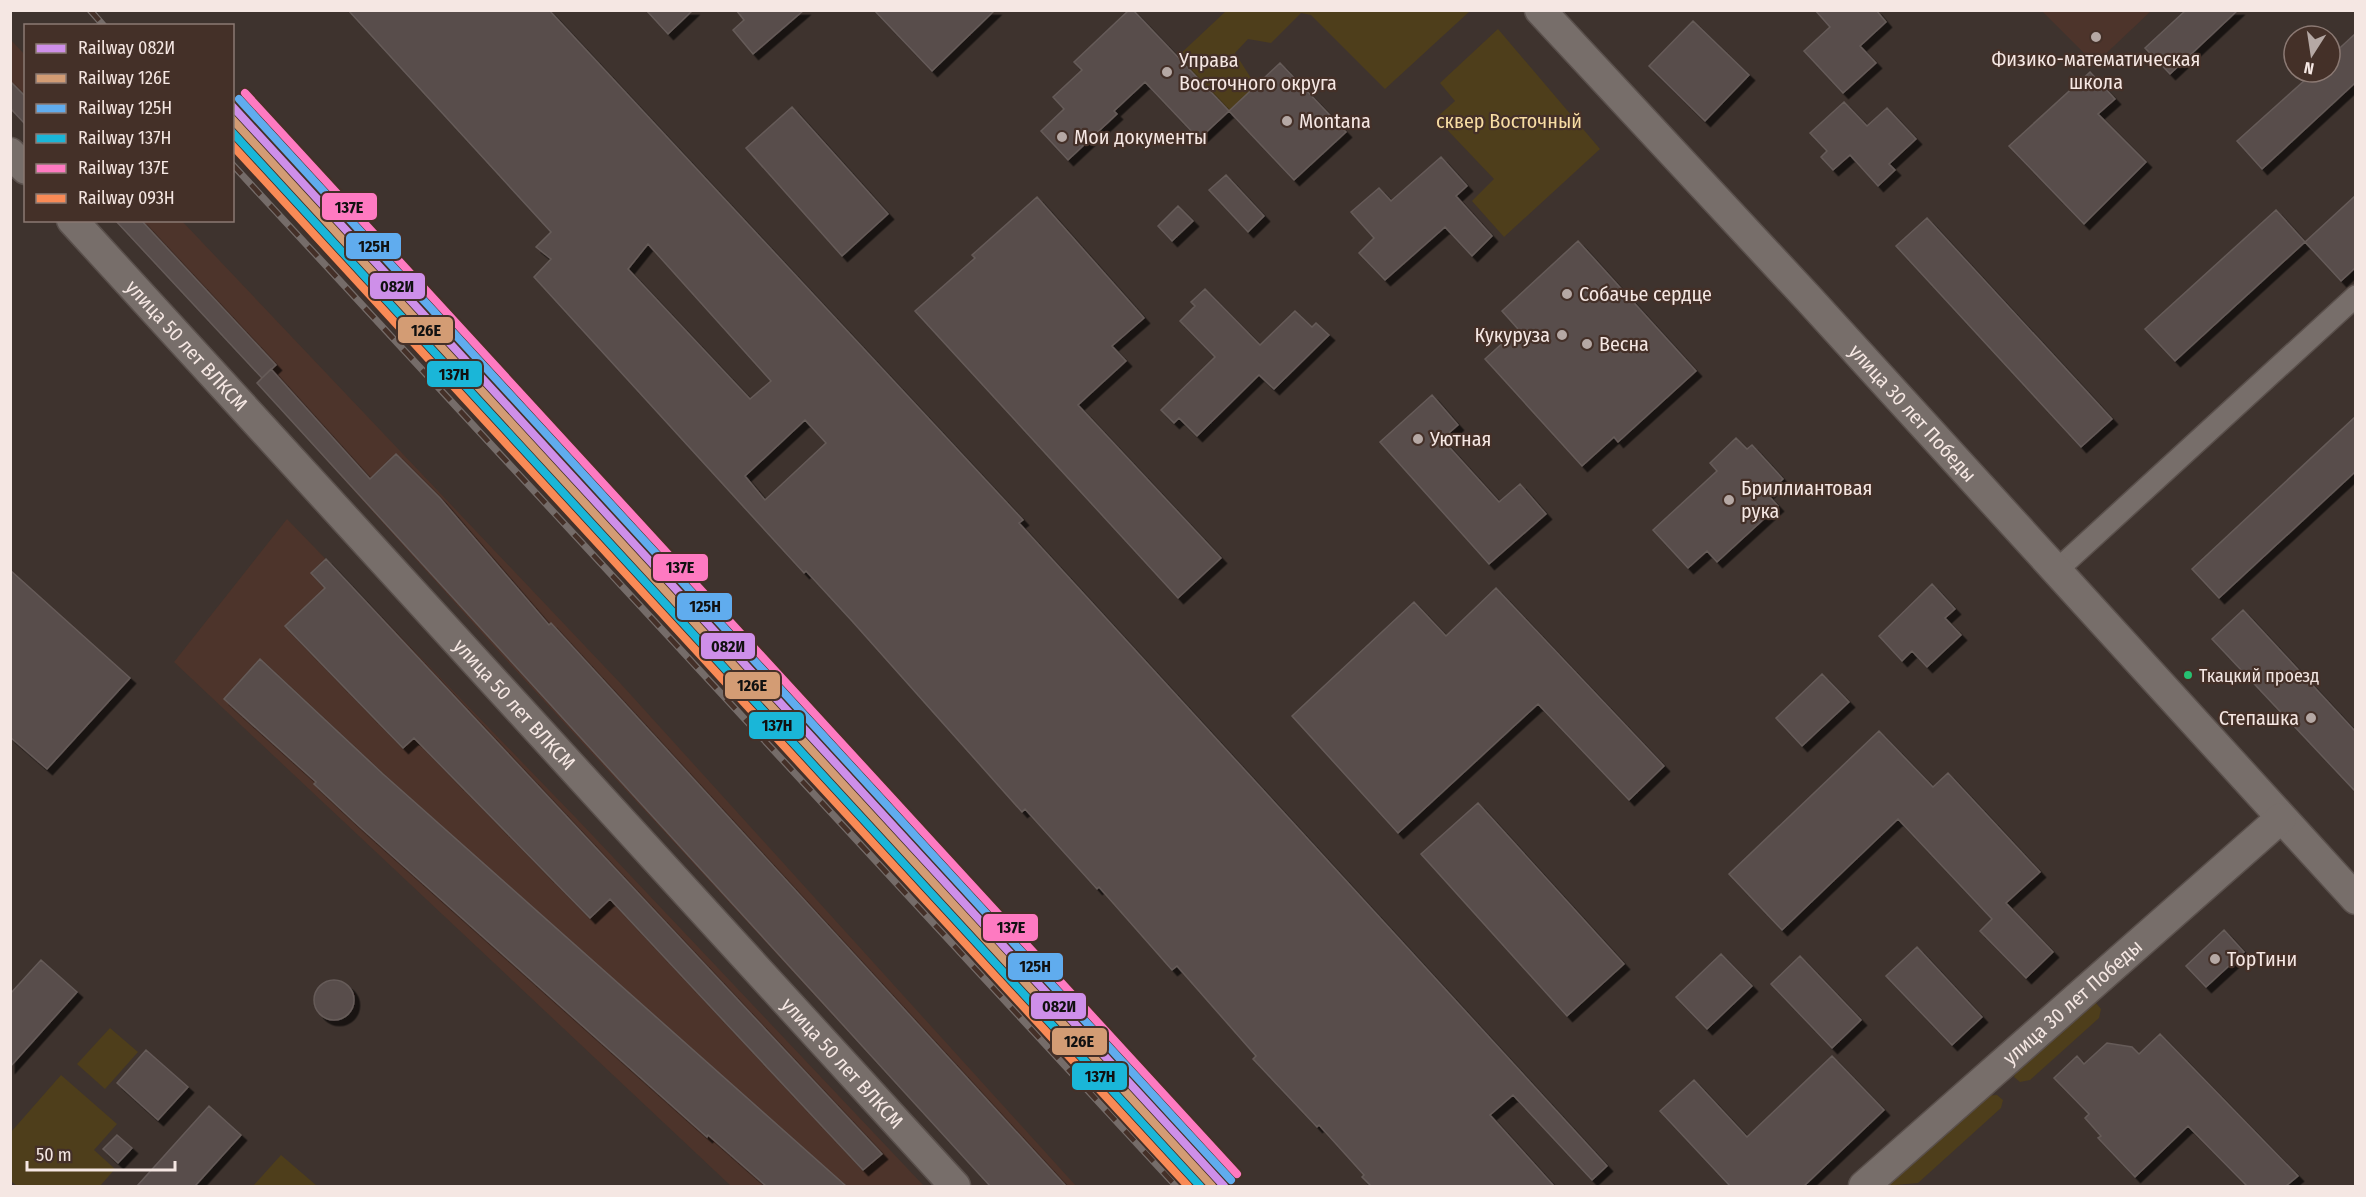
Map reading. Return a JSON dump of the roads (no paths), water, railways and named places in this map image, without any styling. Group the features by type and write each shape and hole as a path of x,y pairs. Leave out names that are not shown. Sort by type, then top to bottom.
{"street":[{"name":"улица 30 лет Победы","path":"1540,10 1808,298 2355,899"},
{"path":"10,153 24,167"},
{"name":"улица 50 лет ВЛКСМ","path":"74,222 955,1186"},
{"path":"2056,571 2355,296"},
{"name":"улица 30 лет Победы","path":"1864,1186 2282,818"}],"railway":[{"path":"90,10 102,24"},
{"path":"234,166 1176,1186"}],"rail line":[{"name":"137Е","path":"245,93 1237,1174"},
{"name":"125Н","path":"239,99 1231,1180"},
{"name":"082И","path":"234,108 1224,1186"},
{"name":"126Е","path":"234,121 1212,1186"},
{"name":"137Н","path":"234,134 1200,1186"},
{"name":"093Н","path":"234,147 1188,1186"}],"place":[{"name":"Физико-математическая школа","path":"2096,37"},
{"name":"Управа Восточного округа","path":"1167,72"},
{"name":"Montana","path":"1287,121"},
{"name":"Мои документы","path":"1062,137"},
{"name":"Собачье сердце","path":"1567,294"},
{"name":"Кукуруза","path":"1562,335"},
{"name":"Весна","path":"1587,344"},
{"name":"Уютная","path":"1418,439"},
{"name":"Бриллиантовая рука","path":"1729,500"},
{"name":"Ткацкий проезд","path":"2188,675"},
{"name":"Степашка","path":"2311,718"},
{"name":"ТорТини","path":"2215,959"}],"park label":[{"name":"сквер Восточный","path":"1509,121"}]}
